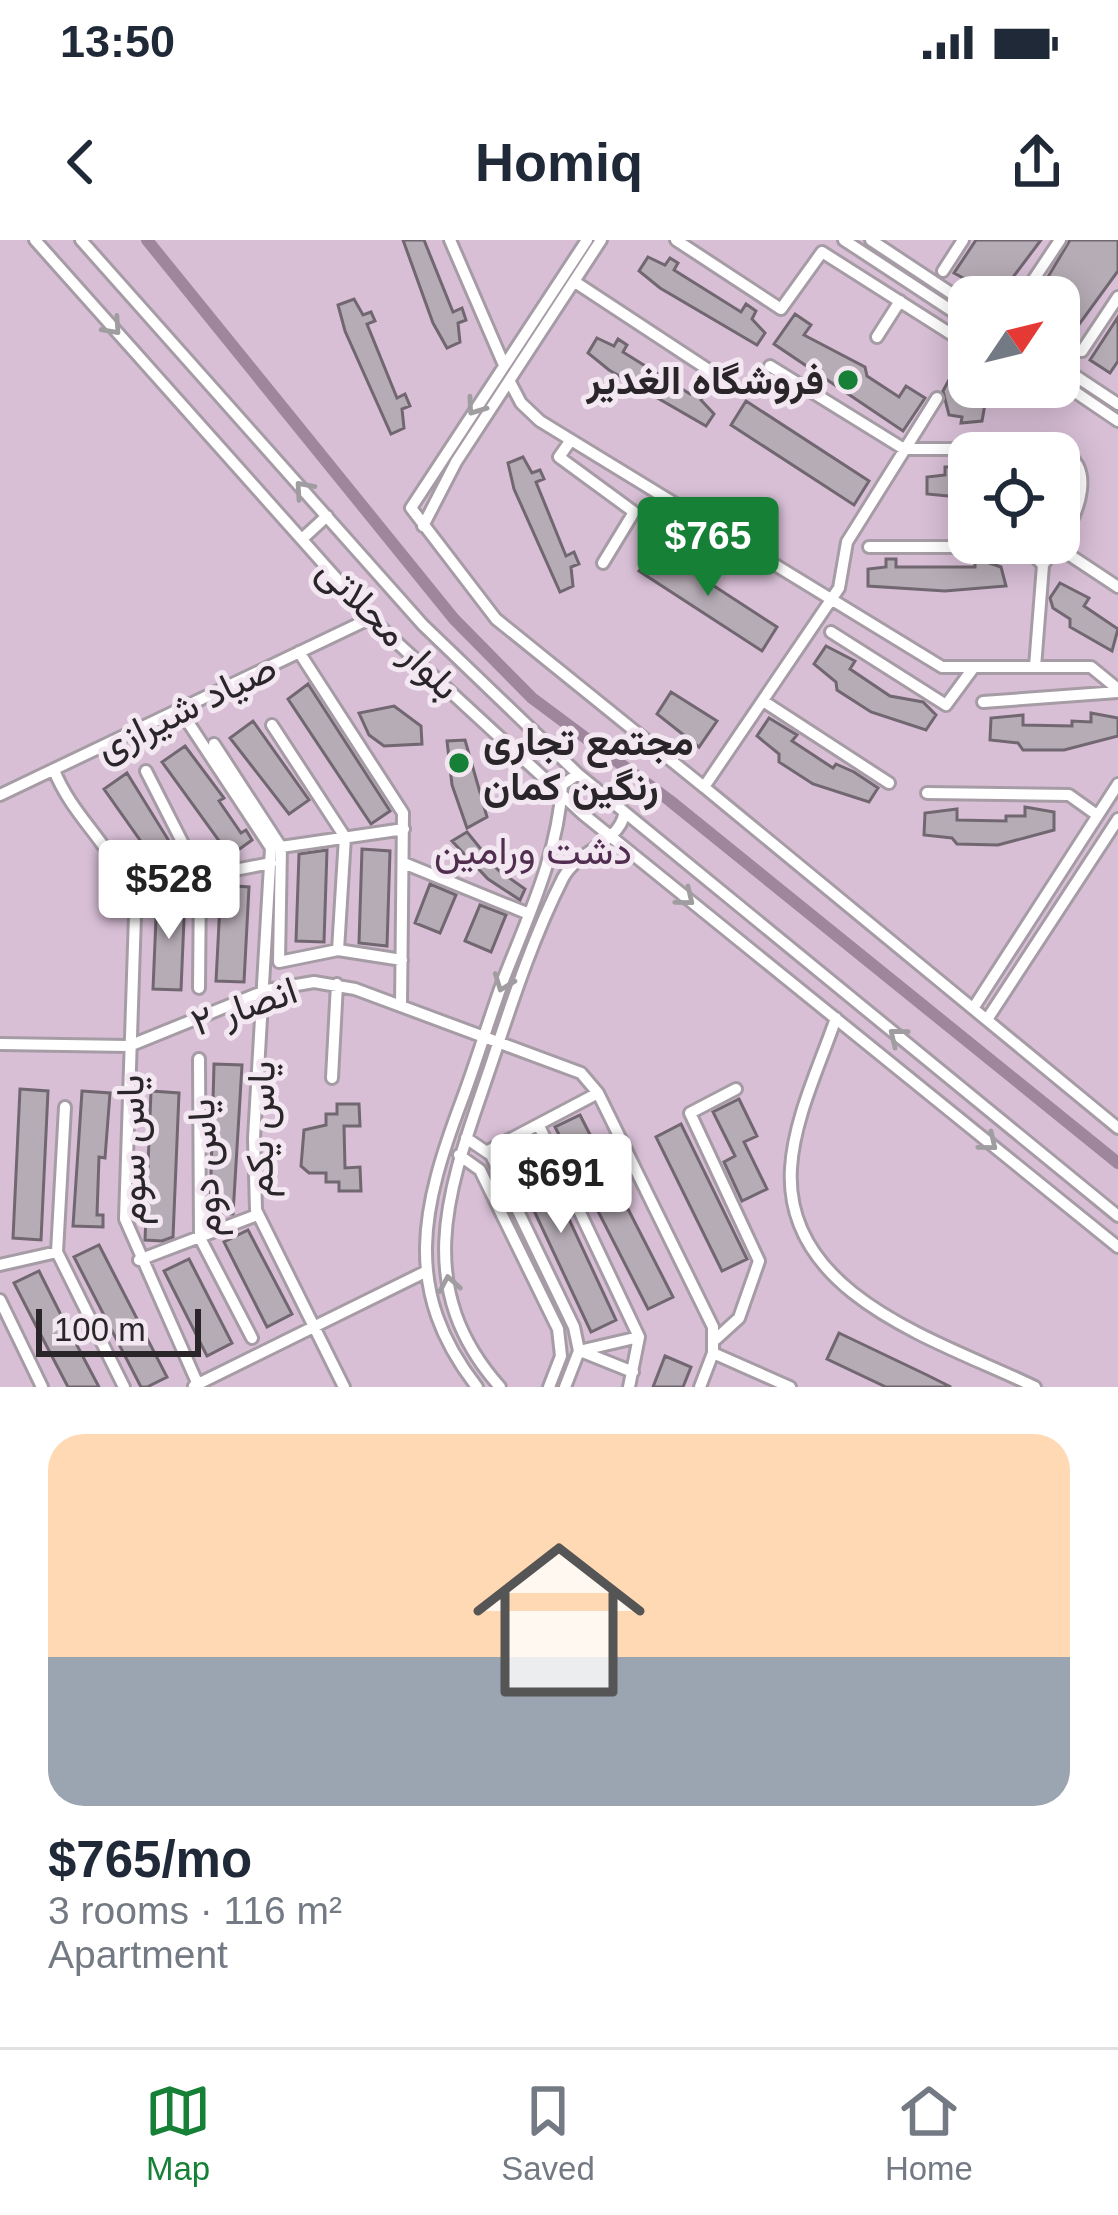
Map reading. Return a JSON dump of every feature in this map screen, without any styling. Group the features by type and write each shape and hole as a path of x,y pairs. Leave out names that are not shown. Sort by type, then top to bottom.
{"street":[{"name":"بلوار محلاتی","path":"35,240 371,618 609,836 1118,1247"},
{"name":"بلوار محلاتی","path":"81,240 422,625 578,774 1118,1216"},
{"path":"450,240 505,365"},
{"path":"587,240 410,508 496,619 1118,1128"},
{"path":"423,526 431,503 601,240"},
{"path":"676,240 781,309 822,252 948,332"},
{"path":"844,240 948,307"},
{"path":"851,271 871,240 948,291"},
{"path":"944,271 963,240"},
{"path":"1036,276 1060,240"},
{"path":"575,281 730,384"},
{"path":"1082,351 1118,297"},
{"path":"877,337 900,302"},
{"path":"770,365 904,449 948,449"},
{"path":"1080,379 1118,404"},
{"path":"509,382 520,403 571,440 942,667 1091,667 1118,690"},
{"path":"1080,396 1118,421"},
{"path":"704,788 838,588 847,542 937,398"},
{"path":"571,440 559,457 634,512 603,563"},
{"path":"302,539 327,516"},
{"path":"869,547 1026,547 1042,565 1035,667"},
{"path":"1080,559 1118,587"},
{"name":"صیاد شیرازی","path":"0,795 371,618"},
{"path":"831,632 946,705 974,667"},
{"path":"299,652 392,791 404,829 400,1006"},
{"path":"983,702 1118,690"},
{"path":"763,700 889,783"},
{"path":"54,770 120,865 131,890 271,863 271,848 260,829 180,710"},
{"path":"272,725 345,837 338,950"},
{"path":"214,744 281,847 279,962 338,950 402,960"},
{"path":"146,771 200,877 199,988"},
{"path":"477,1387 440,1328 427,1271 430,1189 483,1034 549,867 566,779 578,774"},
{"path":"974,1006 1118,784"},
{"path":"927,793 1070,795 1097,815"},
{"path":"500,1387 465,1339 448,1288 443,1244 459,1155 564,874 619,830 624,814"},
{"path":"988,1018 1117,824"},
{"path":"281,847 404,829"},
{"name":"یاس یکم","path":"271,863 254,1138 257,1215 344,1387"},
{"path":"406,864 529,914"},
{"name":"یاس سوم","path":"131,890 125,1220 196,1386"},
{"path":"332,1078 337,984"},
{"name":"انصار ۲","path":"0,1044 129,1046 266,990 337,984 580,1073 598,1093"},
{"path":"836,1018 791,1167 793,1201 805,1236 856,1299 1035,1387"},
{"name":"یاس دوم","path":"199,1059 200,1238 252,1338"},
{"path":"700,1387 716,1339 739,1318 759,1261 690,1113 736,1089"},
{"path":"488,1151 598,1093 716,1339"},
{"path":"65,1107 57,1252 124,1387"},
{"path":"539,1126 639,1337 628,1387"},
{"path":"466,1138 488,1151 574,1327 579,1351 565,1387"},
{"path":"459,1155 480,1170 558,1329 561,1355 549,1387"},
{"path":"139,1260 257,1215"},
{"path":"0,1265 57,1252"},
{"path":"196,1386 427,1271"},
{"path":"0,1300 41,1387"},
{"path":"579,1351 639,1337"},
{"path":"579,1351 633,1372"},
{"path":"713,1353 790,1387"}],"green space":[{"name":"دشت ورامین","path":"0,240 1118,240 1118,1387 0,1387"}],"building":[{"path":"403,240 424,240 453,312 462,308 466,320 458,323 460,342 447,348 433,323"},
{"path":"976,240 1041,240 1014,276 954,273"},
{"path":"1070,240 1118,240 1118,271 1080,323 1080,276 1049,276"},
{"path":"648,257 665,265 670,258 678,263 674,270 741,312 746,304 756,311 752,319 765,333 757,345 660,288 639,271"},
{"path":"354,299 363,315 371,312 375,321 367,324 397,398 405,394 410,406 402,409 404,428 391,434 345,331 338,305"},
{"path":"795,314 811,325 804,335 865,367 867,376 899,397 906,386 925,398 903,431 774,344"},
{"path":"1118,317 1118,361 1110,373 1090,360"},
{"path":"597,338 614,346 618,339 627,345 623,352 690,394 695,386 705,393 701,400 714,414 706,426 609,370 588,353"},
{"path":"948,382 948,408 984,408 982,421 961,423 962,417 949,415 943,391"},
{"path":"746,401 869,481 854,505 731,425"},
{"path":"523,457 532,473 540,470 544,479 536,482 566,556 574,552 579,564 571,567 573,586 560,592 514,489 508,463"},
{"path":"948,467 948,496 927,494 927,477 945,475"},
{"path":"654,547 777,627 762,651 639,571"},
{"path":"886,559 896,559 896,567 1001,567 1006,586 945,591 868,586 868,569 886,567"},
{"path":"1060,583 1089,598 1084,606 1118,629 1112,651 1070,627 1070,619 1053,608 1050,598"},
{"path":"826,646 855,661 850,669 890,696 923,702 936,715 926,730 871,712 837,690 836,682 814,664"},
{"path":"308,684 390,811 371,824 288,699"},
{"path":"671,692 717,721 699,747 657,714"},
{"path":"394,706 421,726 422,744 384,746 369,735 359,713"},
{"path":"1091,713 1118,718 1118,736 1064,750 1023,750 1018,743 990,740 991,718 1023,715 1023,725 1072,726 1072,721 1091,722"},
{"path":"769,718 797,735 792,741 833,768 836,764 854,772 878,788 869,802 813,784 779,762 779,754 757,736"},
{"path":"253,721 309,800 289,814 230,738"},
{"name":"مجتمع تجاری رنگین کمان","path":"465,740 487,817 467,828 452,785 447,741"},
{"path":"185,746 224,798 219,801 241,833 246,830 252,840 230,856 162,762"},
{"path":"127,773 177,854 159,867 104,789"},
{"path":"1025,807 1054,812 1054,830 998,845 957,844 952,838 924,835 925,813 957,809 957,820 1006,821 1006,816 1025,816"},
{"path":"467,832 498,870 525,889 520,900 488,879 452,841"},
{"path":"362,849 390,851 387,946 359,943"},
{"path":"327,850 324,942 296,941 299,854"},
{"path":"430,884 456,895 440,933 415,923"},
{"path":"221,885 249,887 244,982 216,981"},
{"path":"157,895 185,895 181,990 153,989"},
{"path":"480,905 506,915 491,952 465,941"},
{"path":"214,1064 242,1065 233,1214 210,1212"},
{"path":"20,1089 48,1091 41,1240 13,1238"},
{"path":"82,1091 110,1093 105,1158 99,1157 97,1215 103,1215 103,1227 73,1226"},
{"path":"151,1091 179,1093 173,1237 162,1241 145,1240"},
{"path":"739,1099 757,1136 744,1142 767,1189 742,1201 724,1162 735,1156 713,1112"},
{"path":"337,1104 359,1104 360,1126 344,1126 345,1168 360,1167 361,1191 339,1191 339,1182 326,1182 326,1173 309,1173 301,1166 304,1130 326,1125 326,1114 337,1114"},
{"path":"580,1115 673,1297 648,1309 555,1127"},
{"path":"681,1124 747,1259 722,1271 656,1137"},
{"path":"532,1140 616,1320 591,1332 507,1153"},
{"path":"248,1230 292,1314 267,1327 224,1242"},
{"path":"99,1245 167,1377 147,1387 141,1387 74,1257"},
{"path":"189,1259 232,1343 207,1356 164,1271"},
{"path":"39,1271 99,1387 68,1387 33,1320 14,1283"},
{"path":"839,1333 951,1387 886,1387 827,1359"},
{"path":"665,1356 691,1367 683,1387 653,1387"}],"waterway":[{"path":"147,240 454,619 532,698 669,800 1118,1163"}],"place":[{"name":"فروشگاه الغدیر","path":"848,380"},
{"name":"مجتمع تجاری رنگین کمان","path":"459,763"}]}
